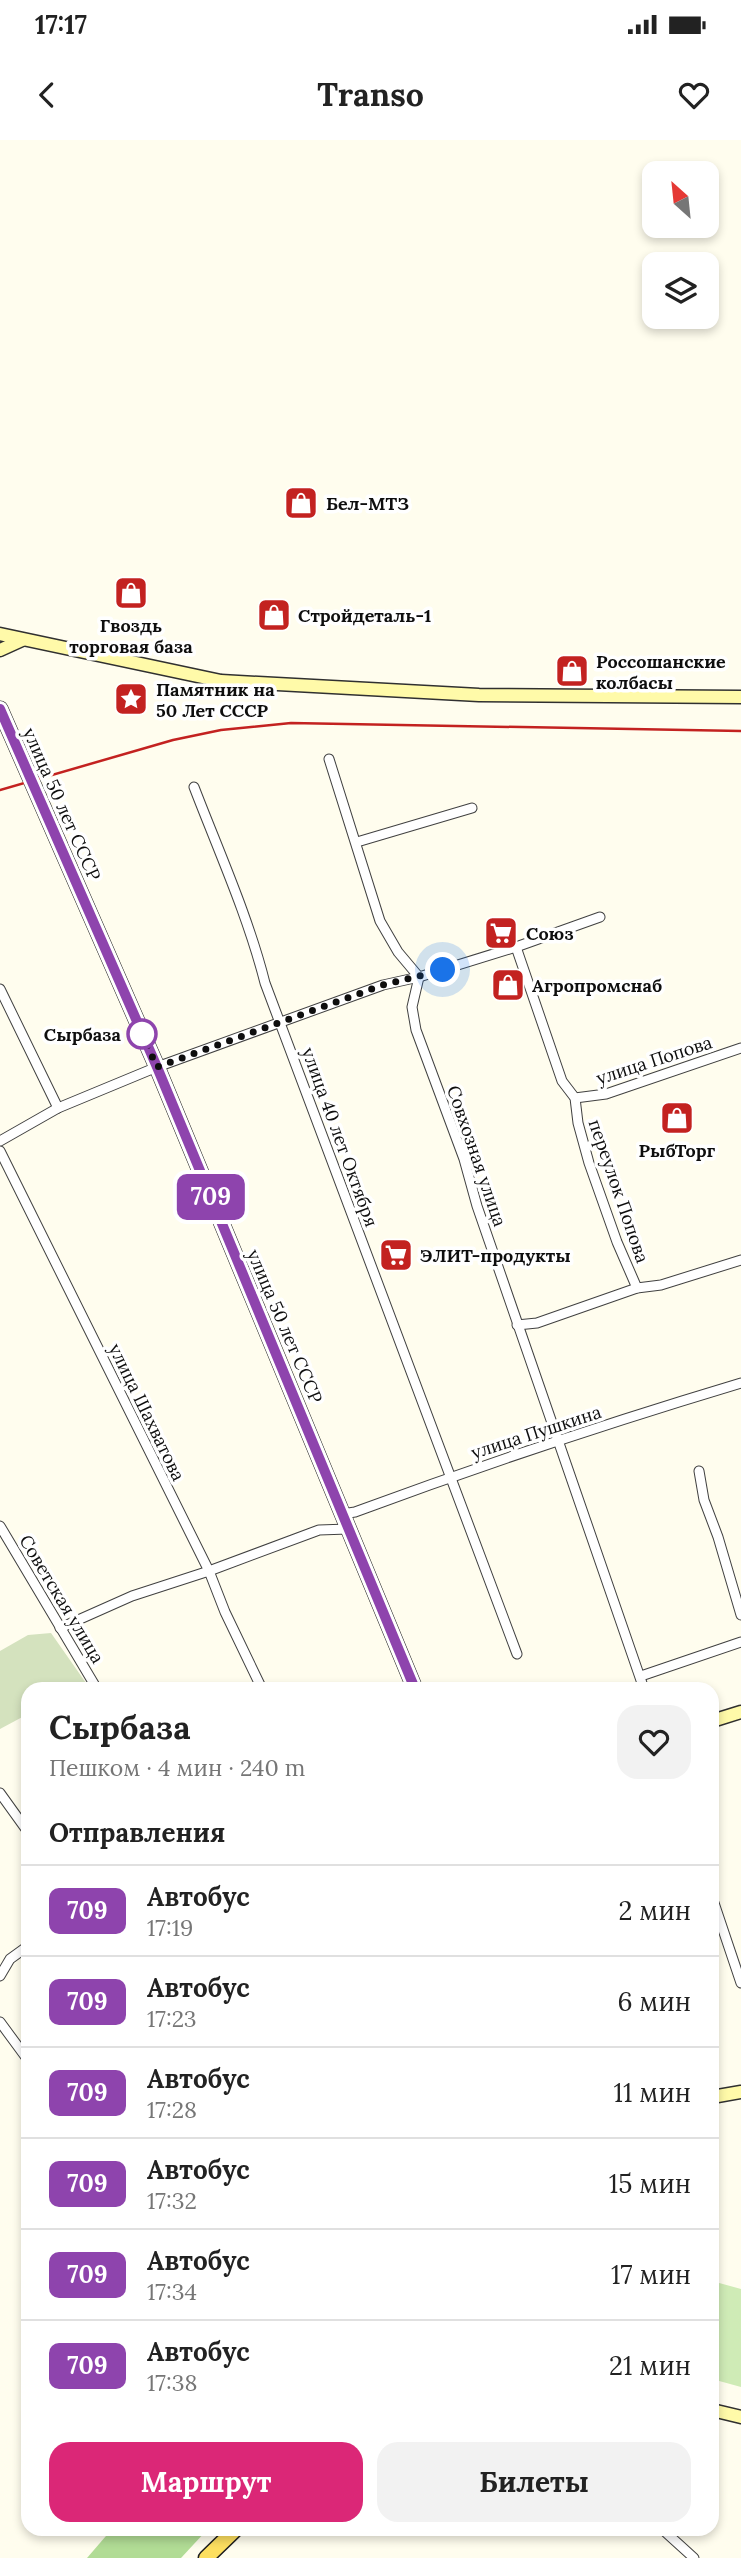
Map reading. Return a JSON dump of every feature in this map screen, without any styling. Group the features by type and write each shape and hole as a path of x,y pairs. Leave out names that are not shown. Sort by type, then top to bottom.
{"main road":[{"name":"улица 50 лет СССР","path":"0,709 157,1067 412,1682"},
{"path":"206,2558 229,2536"}],"street":[{"path":"0,634 221,681 479,695 741,697"},
{"path":"0,650 22,639"},
{"path":"329,759 380,921 398,952 419,977"},
{"name":"улица 40 лет Октября","path":"194,787 256,948 265,983 448,1477 517,1654"},
{"path":"357,842 471,808"},
{"path":"0,1141 58,1108 157,1067 383,985 419,977 516,947 600,917"},
{"name":"переулок Попова","path":"516,947 562,1081 575,1098 578,1123 589,1163 617,1242 637,1287"},
{"name":"Совхозная улица","path":"419,977 412,1007 416,1030 464,1159 517,1325 642,1682"},
{"path":"0,989 58,1108"},
{"name":"улица Попова","path":"575,1098 606,1094 741,1048"},
{"name":"улица Шахватова","path":"0,1151 209,1571 225,1612 259,1682"},
{"path":"517,1325 537,1323 637,1287 661,1285 741,1260"},
{"name":"улица Пушкина","path":"342,1514 355,1512 448,1477 557,1441 741,1383"},
{"path":"698,1471 704,1500 741,1615"},
{"name":"Советская улица","path":"0,1526 93,1682"},
{"path":"60,1628 132,1597 319,1530 348,1529"},
{"path":"641,1676 741,1642"},
{"path":"719,1719 741,1712"},
{"path":"0,1793 21,1822"},
{"path":"719,1918 741,1983"},
{"path":"0,1976 10,1959 21,1951"},
{"path":"0,1961 10,1959"},
{"path":"0,2022 21,2050"},
{"path":"719,2096 741,2092"},
{"path":"719,2412 741,2417"},
{"path":"669,2536 694,2558"}],"green space":[{"path":"51,1633 85,1682 21,1682 21,1718 0,1729 0,1651 28,1635"},
{"path":"719,2283 741,2289 741,2387 719,2381"},
{"path":"106,2536 201,2536 181,2558 87,2558"}],"railway":[{"path":"0,790 173,740 221,730 291,723 741,731"}],"bus line":[{"name":"709","path":"0,709 157,1067 412,1682"}],"place":[{"name":"Бел-МТЗ","path":"301,503"},
{"name":"Гвоздь торговая база","path":"131,593"},
{"name":"Стройдеталь-1","path":"274,615"},
{"name":"Россошанские колбасы","path":"572,671"},
{"name":"Памятник на 50 Лет СССР","path":"131,699"},
{"name":"Союз","path":"501,933"},
{"name":"Агропромснаб","path":"508,985"},
{"name":"Сырбаза","path":"142,1034"},
{"name":"РыбТорг","path":"677,1118"},
{"name":"ЭЛИТ-продукты","path":"396,1255"}],"route":[{"path":"142,1034 157,1067 383,985 443,970"}]}
